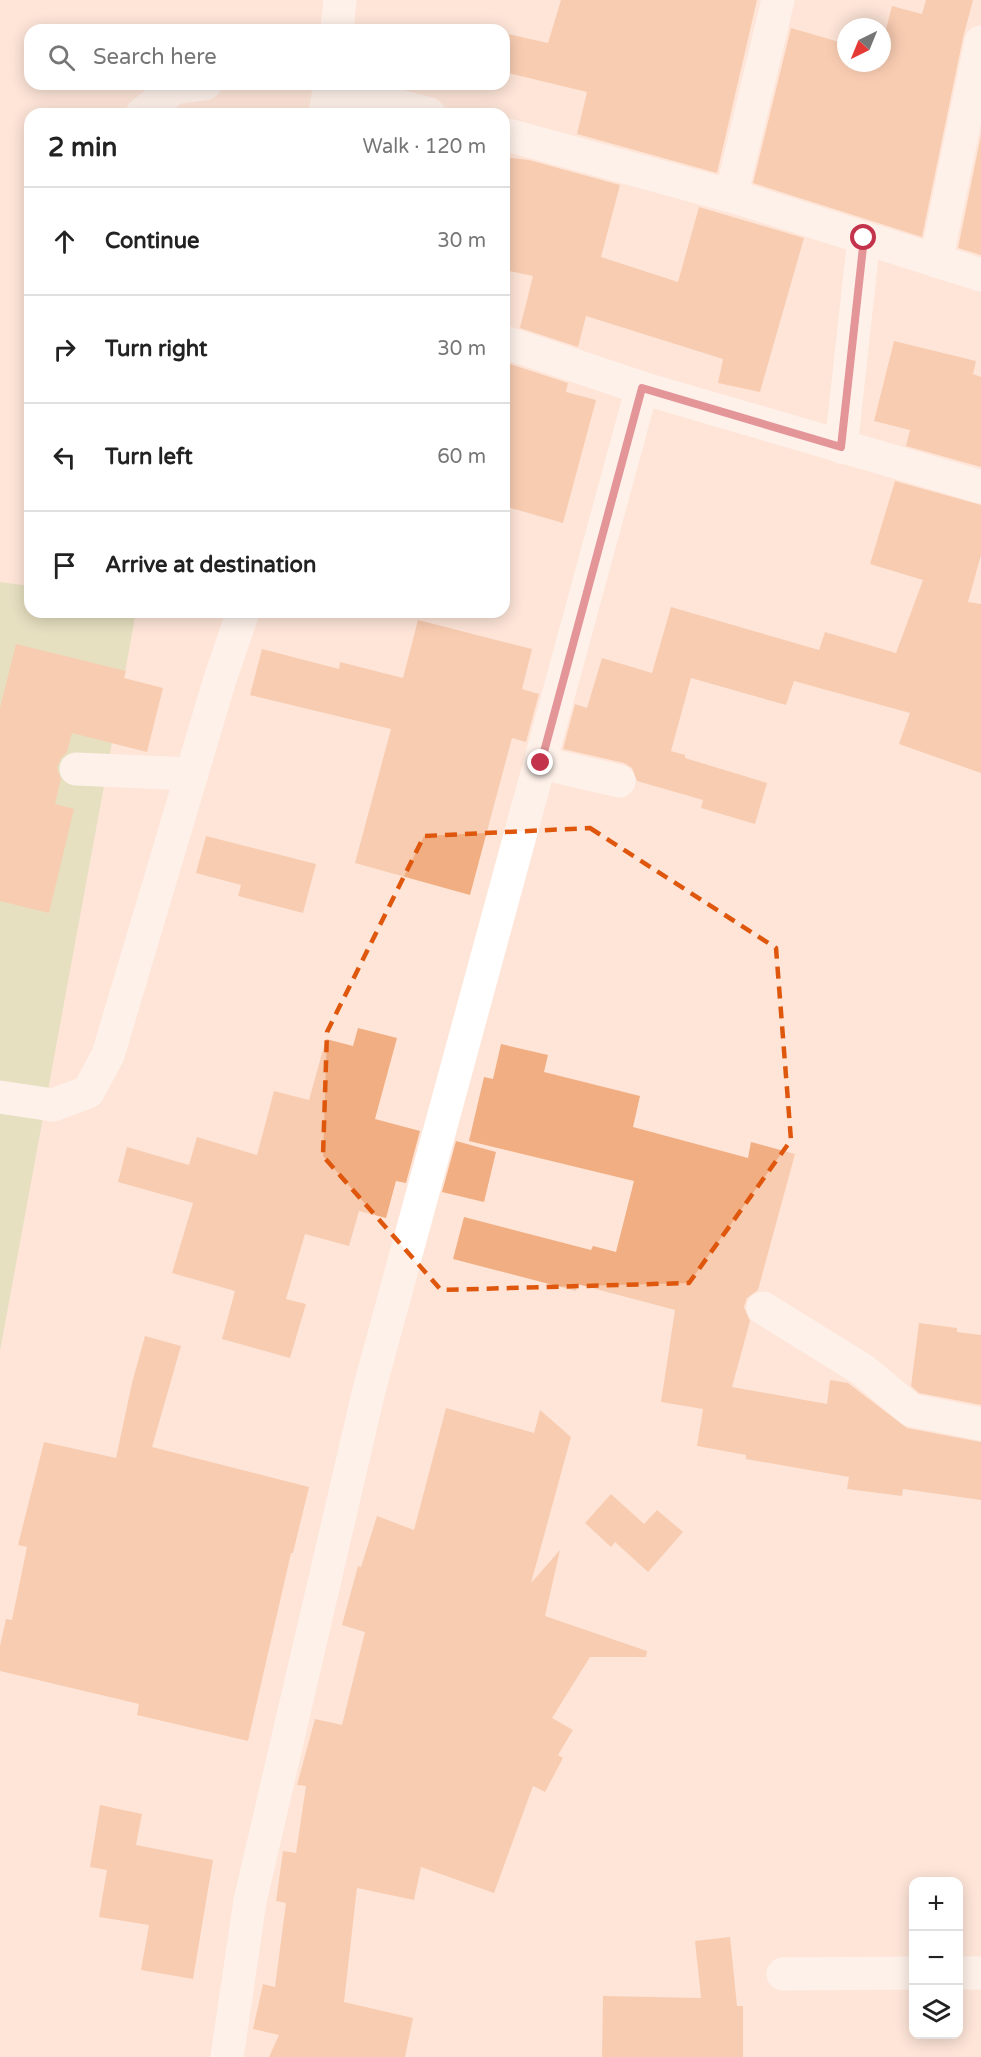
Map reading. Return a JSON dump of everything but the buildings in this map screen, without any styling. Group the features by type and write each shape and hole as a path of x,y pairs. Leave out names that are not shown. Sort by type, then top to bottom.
{"street":[{"path":"338,24 340,0"},
{"path":"729,195 731,196 778,0"},
{"path":"936,261 981,42"},
{"path":"149,108 172,90"},
{"path":"328,95 397,108"},
{"path":"510,136 729,195 981,275"},
{"path":"841,447 864,238"},
{"path":"510,344 642,388 981,487"},
{"path":"227,2057 250,1900 369,1390 642,388"},
{"path":"0,1097 53,1105 88,1092 108,1055 241,618"},
{"path":"541,763 619,781"},
{"path":"76,769 192,774"},
{"path":"763,1308 863,1370 911,1410 981,1424"},
{"path":"783,1974 909,1973"},
{"path":"963,1973 981,1973"}],"highlighted area":[{"path":"590,828 776,948 791,1140 689,1283 441,1290 323,1156 327,1032 424,836"}],"green space":[{"path":"0,582 24,585 24,618 135,618 0,1351"}],"route":[{"path":"541,763 642,388 841,447 864,238"}]}
